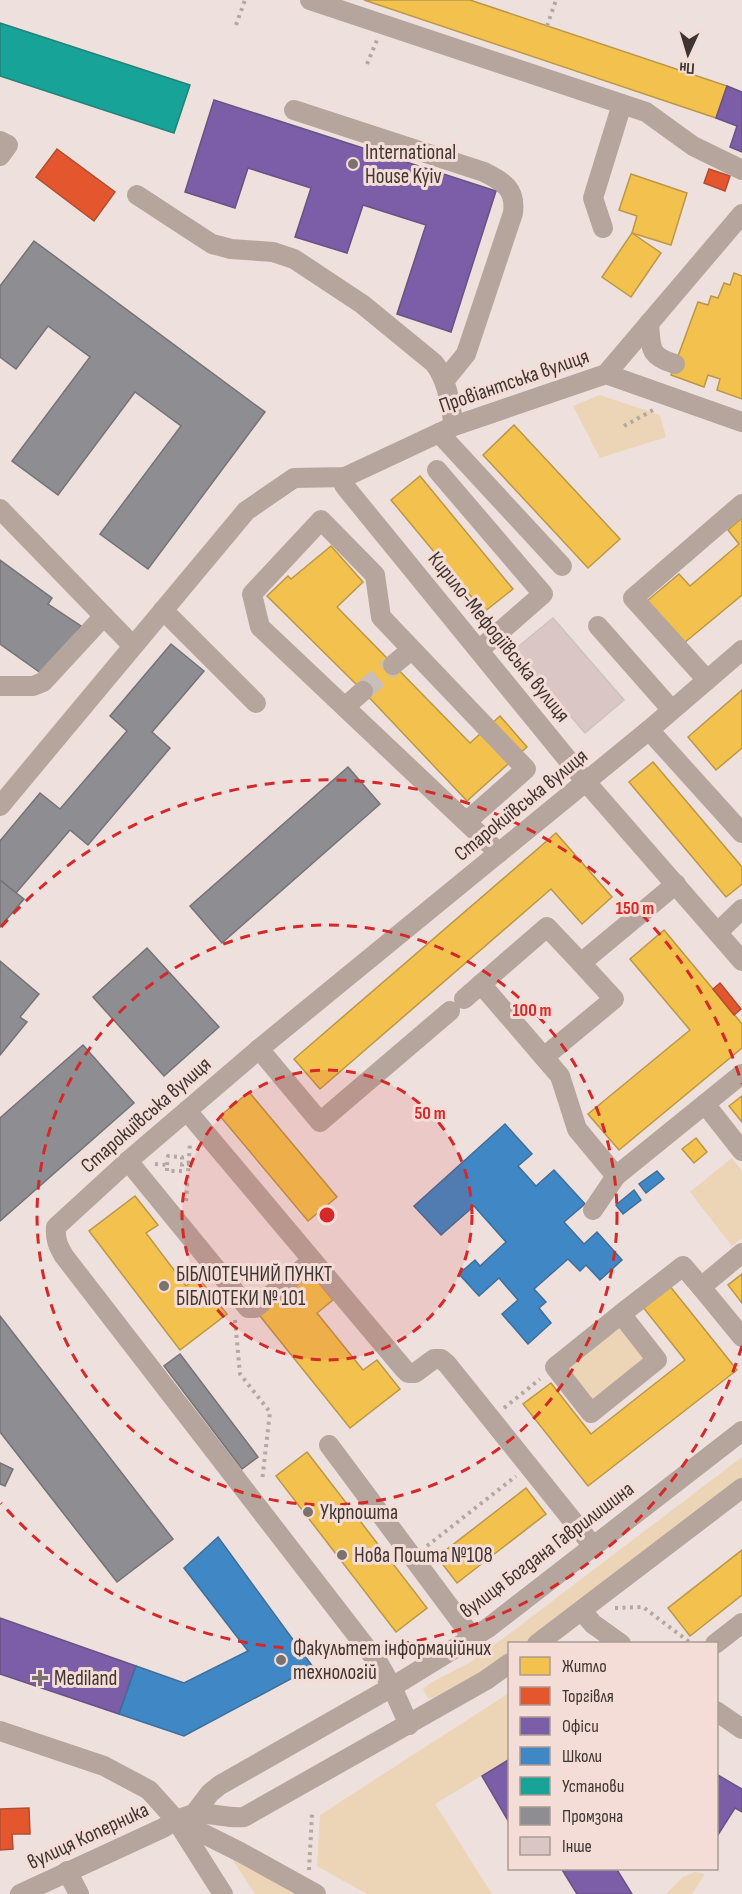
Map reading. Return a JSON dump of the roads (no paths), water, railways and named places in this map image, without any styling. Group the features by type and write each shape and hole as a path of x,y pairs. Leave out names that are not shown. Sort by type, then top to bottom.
{"street":[{"path":"310,0 646,112 693,146 742,170"},
{"path":"603,228 593,198 622,104"},
{"path":"294,111 484,172 498,179 509,189 515,200 513,213 470,343 459,365 445,380"},
{"path":"0,141 8,145 0,156"},
{"path":"137,195 212,244 231,249 273,252 294,260 362,304 434,363 445,380 446,430 562,566"},
{"name":"Провіантська вулиця","path":"345,477 446,430 606,374 742,214"},
{"path":"649,323 651,348 658,359 675,364"},
{"path":"606,374 742,422"},
{"path":"437,470 543,594 478,650"},
{"path":"0,806 246,511 294,478 345,477"},
{"name":"Кирило-Мефодіївська вулиця","path":"345,477 344,485 347,489 586,782 742,961"},
{"path":"707,680 633,598 742,504"},
{"path":"0,509 134,646"},
{"path":"466,822 526,769 381,617 375,575 321,520 252,594 260,627 346,706 466,822 499,853"},
{"path":"163,610 256,703"},
{"path":"0,686 33,686 43,682 104,616"},
{"path":"598,626 671,710"},
{"path":"393,664 411,650"},
{"name":"Старокиївська вулиця","path":"409,1725 379,1664 57,1244 56,1227 189,1114 259,1049 649,730 742,650"},
{"path":"346,706 363,691"},
{"path":"649,730 740,828"},
{"path":"581,963 676,884"},
{"path":"718,932 742,909"},
{"path":"259,1049 320,1122 547,927 614,999 544,1057"},
{"path":"481,984 560,1076 577,1130 616,1176"},
{"path":"593,1210 616,1176 742,1074"},
{"path":"705,1104 742,1151"},
{"path":"189,1114 404,1369 408,1373 415,1373 434,1359 441,1359 593,1546"},
{"path":"130,1162 184,1232 248,1308 255,1308 312,1261"},
{"path":"701,1287 742,1253"},
{"path":"621,1314 657,1360 591,1413 555,1367 621,1314 683,1266 742,1337"},
{"name":"вулиця Богдана Гаврилишина","path":"185,1817 220,1785 392,1687 488,1628 742,1431"},
{"path":"329,1445 472,1637"},
{"path":"540,1642 742,1488"},
{"path":"582,1611 593,1624 618,1642"},
{"path":"718,1642 742,1623"},
{"path":"185,1817 244,1817 409,1725 486,1680 508,1664"},
{"path":"718,1712 742,1729"},
{"path":"0,1731 104,1766 149,1790 200,1831 312,1891"},
{"path":"185,1817 223,1894"},
{"name":"вулиця Коперника","path":"20,1894 44,1889 67,1871 185,1817"},
{"path":"67,1871 80,1894"}],"tunnel":[{"path":"363,691 393,665"}],"place":[{"name":"International House Kyiv","path":"353,164"},
{"name":"БІБЛІОТЕЧНИЙ ПУНКТ БІБЛІОТЕКИ № 101","path":"164,1286"},
{"name":"Укрпошта","path":"308,1512"},
{"name":"Нова Пошта №108","path":"342,1555"},
{"name":"Факультет інформаційних технологій","path":"281,1660"},
{"name":"Mediland","path":"40,1678"}]}
